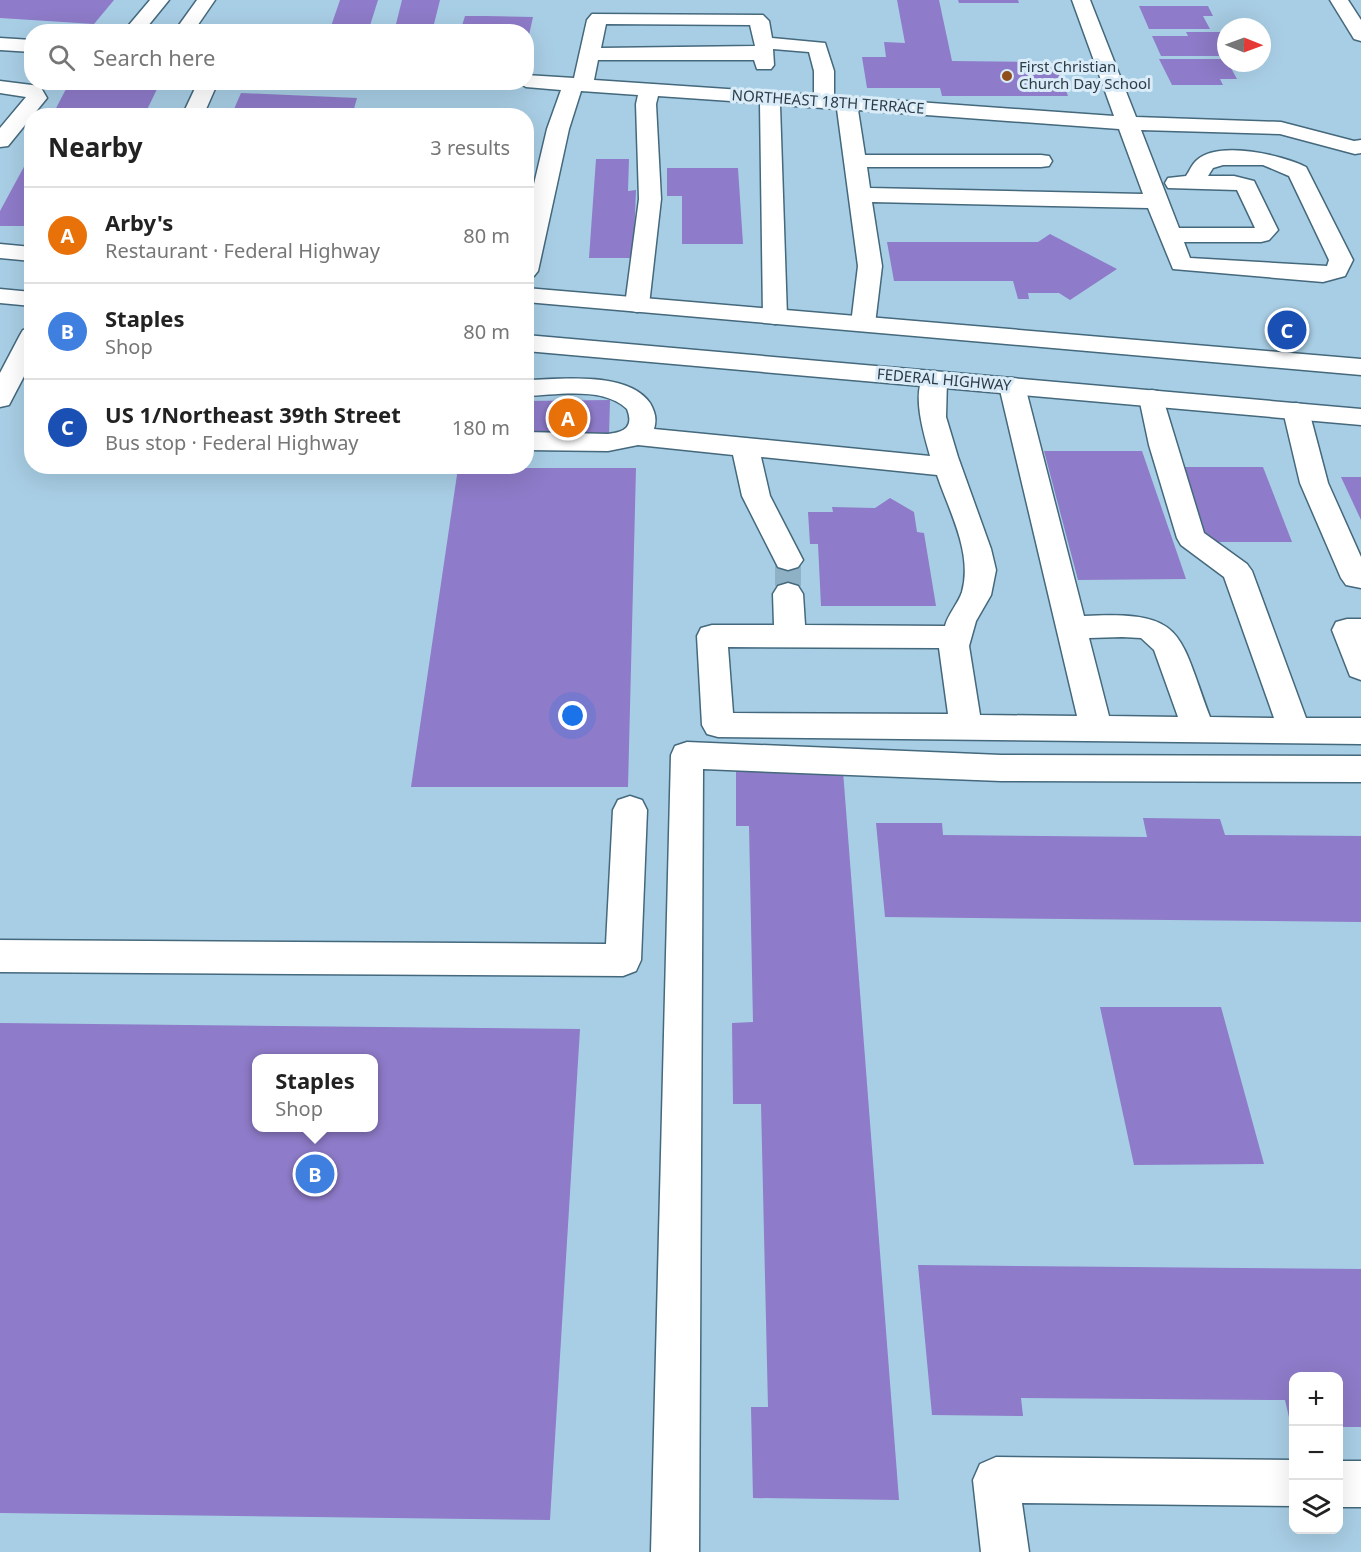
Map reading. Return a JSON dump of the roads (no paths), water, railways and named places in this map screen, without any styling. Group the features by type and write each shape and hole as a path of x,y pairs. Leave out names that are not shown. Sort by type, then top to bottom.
{"main road":[{"path":"139,24 160,0"},
{"path":"189,24 206,0"},
{"path":"1081,0 1181,264 1323,275 1337,271 1341,260 1298,172 1283,164 1263,159 1221,158 1205,165 1193,183"},
{"path":"1339,0 1361,35"},
{"path":"534,222 558,129 590,54 597,20 604,18 756,19 759,21 764,50 776,317"},
{"path":"590,54 764,50 791,43 818,47 824,71 824,102"},
{"path":"0,44 24,46"},
{"name":"NORTHEAST 18TH TERRACE","path":"534,82 1129,123 1281,128 1359,151"},
{"path":"0,87 24,89"},
{"path":"28,108 37,98 33,90"},
{"path":"196,108 204,90"},
{"path":"637,305 650,199 646,104 650,90"},
{"path":"847,103 870,266 863,324"},
{"path":"0,141 24,113"},
{"path":"1029,116 1049,198"},
{"path":"855,161 1041,161"},
{"path":"861,195 1049,198 1155,192 1193,183 1234,183 1246,186 1267,230 1261,235 1170,235"},
{"path":"0,251 24,253"},
{"path":"0,296 24,298"},
{"path":"534,296 1361,367"},
{"name":"FEDERAL HIGHWAY","path":"534,344 1361,417"},
{"path":"0,399 24,351"},
{"path":"934,379 932,410 948,467 977,549 981,570 976,595 961,621 954,646 966,726"},
{"path":"1012,386 1096,728"},
{"path":"534,388 599,389 623,394 637,401 644,413 642,427 629,439 605,442 534,441"},
{"path":"1152,398 1162,445 1191,538 1237,571 1294,730"},
{"path":"1296,411 1314,483 1356,578 1361,578"},
{"path":"633,436 948,467"},
{"path":"746,448 751,484 760,505 782,538 788,560"},
{"path":"788,594 790,637"},
{"path":"1070,628 1149,629 1159,635 1168,645 1199,730"},
{"path":"1361,630 1347,630 1361,668"},
{"path":"956,637 712,636 718,725 1361,731"},
{"path":"675,1552 687,755 879,761 1001,768 1361,769"},
{"path":"0,956 623,960 630,810"},
{"path":"1005,1552 996,1480 1289,1483"},
{"path":"1343,1484 1361,1484"}],"tunnel":[{"path":"788,560 788,594"}],"place":[{"name":"First Christian Church Day School","path":"1007,76"},
{"name":"US 1/Northeast 39th Street","path":"1287,330"},
{"name":"Arby's","path":"568,418"},
{"name":"Staples","path":"315,1174"}]}
